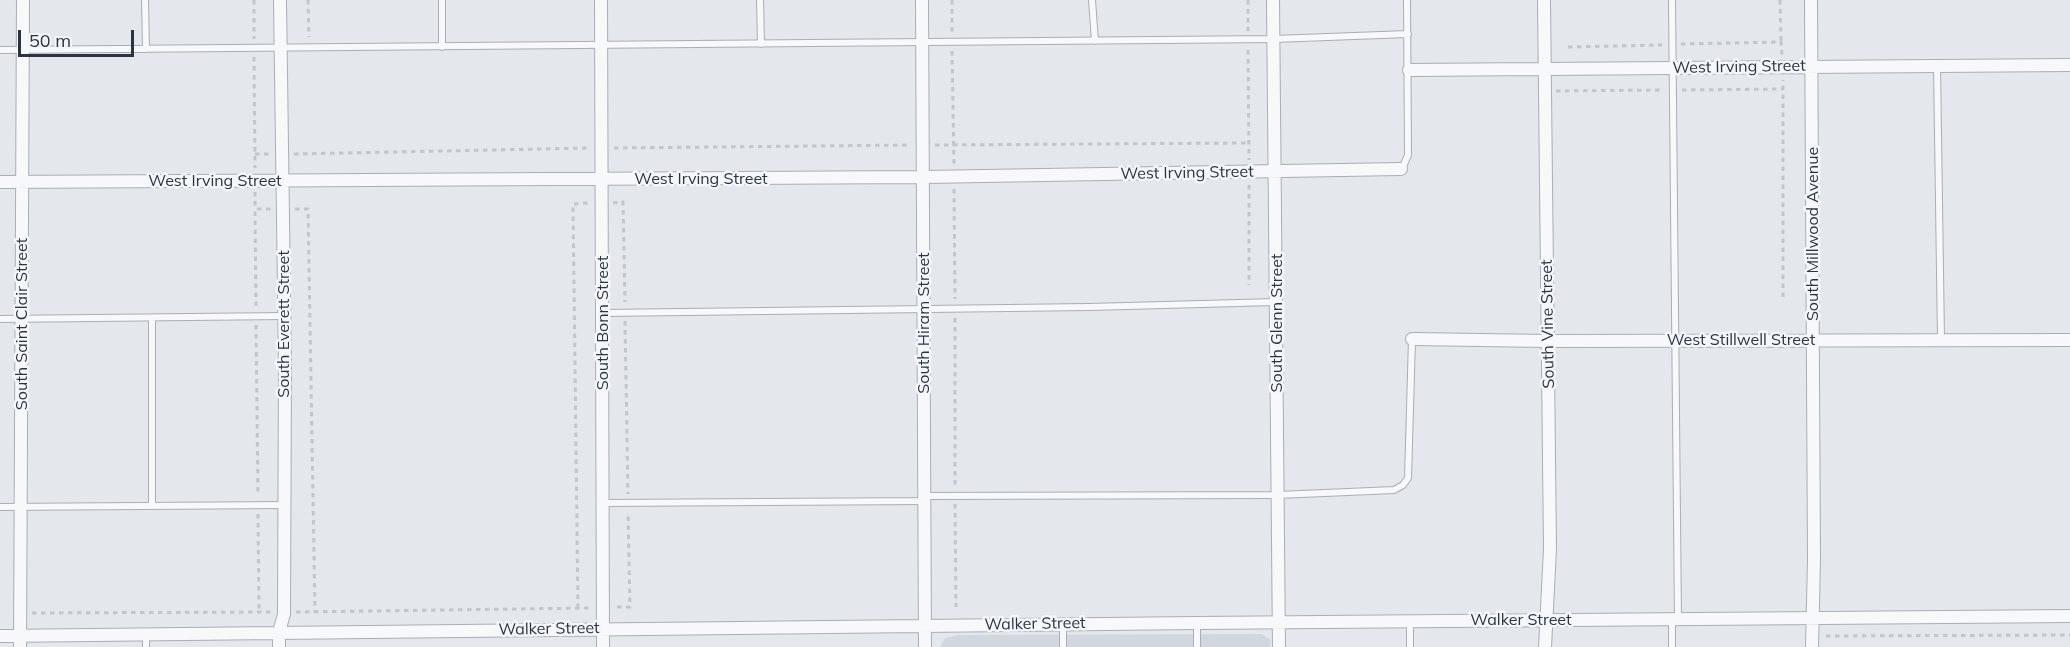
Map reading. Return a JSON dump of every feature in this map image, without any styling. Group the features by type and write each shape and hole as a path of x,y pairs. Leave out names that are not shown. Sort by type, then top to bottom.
{"street":[{"name":"South Saint Clair Street","path":"20,641 22,0"},
{"name":"South Everett Street","path":"279,647 279,632 284,614 284,316 280,0"},
{"name":"South Bonn Street","path":"601,0 603,647"},
{"name":"South Hiram Street","path":"922,0 925,647"},
{"name":"South Glenn Street","path":"1273,0 1279,647"},
{"name":"South Vine Street","path":"1544,0 1550,549 1545,647"},
{"name":"South Millwood Avenue","path":"1811,0 1812,647"},
{"name":"West Irving Street","path":"1408,70 2070,65"},
{"name":"West Irving Street","path":"0,182 603,180 1401,169"},
{"name":"West Stillwell Street","path":"1412,339 2070,340"},
{"name":"Walker Street","path":"0,636 20,641 146,634 604,628 2070,616"}],"lane":[{"path":"145,0 146,49"},
{"path":"442,0 442,47"},
{"path":"760,0 761,44"},
{"path":"1092,0 1095,41"},
{"path":"1401,169 1408,155 1407,0"},
{"path":"1672,0 1675,341 1675,619 1672,647"},
{"path":"0,50 1248,40 1408,34"},
{"path":"1937,66 1941,340"},
{"path":"603,313 1276,302"},
{"path":"0,320 284,316"},
{"path":"152,318 152,506"},
{"path":"603,503 1278,495 1394,490 1403,485 1408,478 1412,339"},
{"path":"0,507 284,505"},
{"path":"1410,621 1410,647"},
{"path":"1197,623 1197,647"},
{"path":"1063,624 1063,647"},
{"path":"146,634 146,647"}],"path":[{"path":"254,0 255,209"},
{"path":"308,0 309,48"},
{"path":"1248,0 1249,285"},
{"path":"1780,0 1783,66 1783,297"},
{"path":"1568,47 1781,42"},
{"path":"255,154 602,148 1249,143"},
{"path":"1823,636 2070,634"}],"shaded area":[{"path":"1262,634 1271,640 1270,647 940,647 945,638 958,635"}]}
